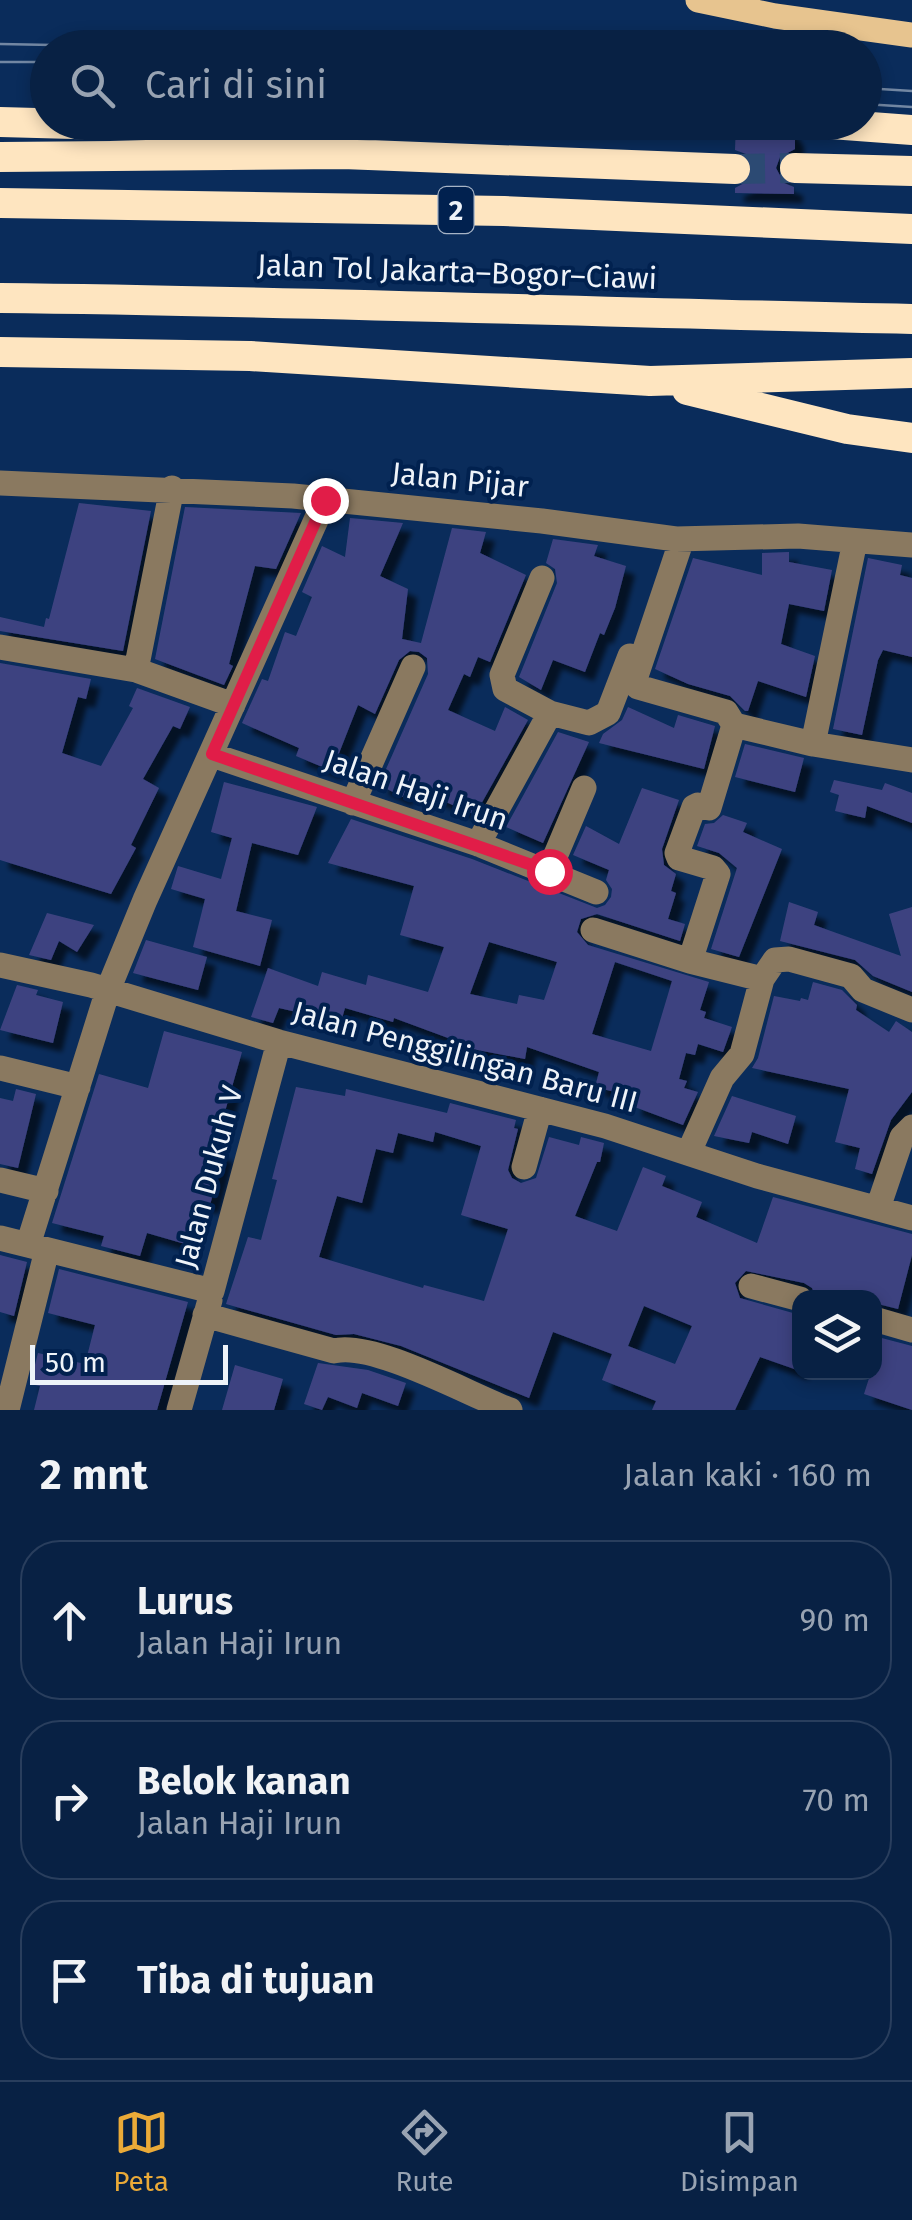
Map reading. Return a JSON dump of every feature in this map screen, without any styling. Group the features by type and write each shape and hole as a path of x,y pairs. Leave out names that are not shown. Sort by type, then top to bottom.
{"highway":[{"path":"0,122 30,123"},
{"path":"882,128 912,130"},
{"path":"0,157 343,154 735,168"},
{"path":"795,168 912,171"},
{"name":"Jalan Tol Jakarta–Bogor–Ciawi","path":"0,203 504,211 912,229"},
{"name":"Jalan Tol Jakarta–Bogor–Ciawi","path":"0,298 238,300 513,311 912,319"},
{"path":"0,352 250,356 650,381 912,374"},
{"path":"650,381 847,429 912,438"}],"main road":[{"path":"698,0 774,16 876,30"},
{"path":"882,31 912,35"}],"street":[{"name":"Jalan Pijar","path":"0,483 172,488 325,500 679,539 798,536 912,545"},
{"path":"136,670 172,488"},
{"path":"7,1410 46,1192 108,990 325,500"},
{"path":"542,578 502,675 506,689 550,712 589,723 608,712 679,539"},
{"path":"679,539 635,679 638,687 726,712 734,725 813,744 912,760"},
{"path":"813,744 855,541"},
{"path":"0,647 136,670 233,705"},
{"path":"353,803 413,667"},
{"path":"478,844 550,712"},
{"path":"690,961 718,874 712,868 679,858 677,853 694,808 709,808 734,725"},
{"name":"Jalan Haji Irun","path":"212,754 478,844 596,892"},
{"path":"549,871 584,788"},
{"path":"593,930 762,980"},
{"path":"690,1152 722,1078 742,1054 762,980 775,960 789,959 851,976 863,990 912,1010"},
{"name":"Jalan Penggilingan Baru III","path":"0,965 108,990 279,1042 540,1109 690,1152 757,1176 912,1218"},
{"name":"Jalan Dukuh V","path":"0,1238 209,1303 279,1042"},
{"path":"0,1068 78,1087"},
{"path":"524,1167 540,1109"},
{"path":"878,1208 902,1137 912,1127"},
{"path":"0,1180 46,1192"},
{"path":"751,1286 792,1297"},
{"path":"179,1410 209,1303 334,1351 354,1348 510,1410"},
{"path":"882,1322 912,1330"}],"building":[{"path":"735,140 795,140 795,149 780,157 776,168 784,183 794,187 794,194 735,193 735,188 750,180 754,169 746,154 735,150"},
{"path":"79,503 151,511 123,651 0,631 0,617 44,627 46,618 49,619"},
{"path":"185,507 301,513 276,569 255,566 229,664 233,666 224,685 155,659"},
{"path":"350,518 403,523 380,576 408,589 402,639 421,643 452,528 486,532 480,553 526,575 490,662 478,657 470,677 464,674 448,710 495,731 505,707 528,720 475,815 408,785 403,797 379,785 428,674 427,658 419,652 410,651 399,660 375,714 358,705 332,771 296,756 299,748 242,723 262,679 268,681 285,632 296,636 312,597 302,592 322,546 345,557"},
{"path":"553,539 598,545 594,556 626,566 615,608 585,672 553,660 541,690 519,677 557,583 555,569 546,563"},
{"path":"789,552 789,562 832,570 824,611 789,604 781,644 815,656 806,697 758,681 745,711 730,696 655,669 693,558 762,575 762,553"},
{"path":"868,558 902,565 900,575 912,578 912,657 883,650 862,735 833,729"},
{"path":"0,663 91,679 86,699 78,697 62,753 101,766 133,708 129,706 137,688 190,707 180,729 173,726 143,779 159,788 131,845 136,848 111,894 0,860"},
{"path":"628,707 674,728 678,715 715,726 704,769 599,743 603,734 622,720"},
{"path":"558,732 589,742 543,843 506,827"},
{"path":"745,744 804,758 795,792 735,777"},
{"path":"834,780 882,790 885,783 912,793 912,823 867,806 865,818 835,811 839,795 830,792"},
{"path":"224,782 317,807 298,855 252,843 236,911 272,920 260,966 193,947 205,899 171,889 178,866 221,879 232,838 211,832"},
{"path":"642,788 679,800 662,849 664,865 676,874 671,891 676,893 668,919 685,924 680,941 597,914 581,919 577,932 588,945 709,982 700,1010 706,1012 704,1018 732,1027 723,1052 698,1044 695,1055 686,1053 679,1079 687,1081 684,1088 698,1092 683,1125 632,1106 635,1097 595,1087 599,1072 527,1047 525,1059 467,1048 394,1018 393,1022 345,1008 341,1022 279,1008 273,1023 251,1017 268,968 318,986 322,972 366,985 368,975 428,992 444,947 400,935 414,886 328,863 351,819 472,859 597,908 611,897 612,889 606,880 609,870 573,855 586,826 619,844","holes":["489,942 557,962 544,1000 519,995 517,1004 470,994","615,962 672,981 651,1051 592,1034"]},
{"path":"723,815 747,823 743,832 782,849 739,957 711,949 737,868 719,853 697,846 705,824 714,823"},
{"path":"789,902 818,912 814,925 901,956 889,914 912,907 912,992 873,976 855,960 780,941"},
{"path":"47,913 94,925 77,952 59,941 51,960 29,955"},
{"path":"146,940 207,957 198,990 133,973"},
{"path":"813,982 842,990 857,1005 856,1010 889,1032 896,1021 912,1032 912,1092 891,1120 872,1174 855,1169 860,1148 835,1142 849,1089 752,1068 774,996 808,1000"},
{"path":"17,985 63,1002 53,1043 0,1030"},
{"path":"164,1031 242,1052 214,1150 224,1153 210,1205 196,1202 185,1244 147,1233 140,1256 101,1246 104,1236 52,1223 99,1074 148,1088"},
{"path":"296,1087 345,1096 346,1089 447,1113 450,1103 516,1120 514,1128 518,1129 508,1170 521,1183 536,1178 549,1137 579,1145 581,1137 604,1143 600,1162 575,1216 617,1231 643,1167 666,1176 662,1186 702,1202 696,1217 757,1243 773,1197 912,1234 912,1255 898,1309 882,1305 882,1290 813,1290 804,1283 746,1271 735,1283 740,1298 792,1313 792,1368 760,1357 735,1410 652,1410 656,1401 602,1380 612,1354 553,1332 529,1398 401,1346 354,1334 336,1335 226,1304 248,1237 261,1240 277,1180 272,1179","holes":["435,1132 481,1146 461,1215 508,1229 484,1301 424,1285 423,1288 319,1257 337,1196 362,1203 376,1149 393,1153 398,1133 433,1142","644,1306 692,1326 675,1364 628,1346"]},
{"path":"16,1089 36,1094 18,1168 0,1164 0,1098 13,1101"},
{"path":"732,1096 796,1116 788,1144 752,1132 749,1143 714,1136"},
{"path":"0,1255 27,1262 14,1316 0,1312"},
{"path":"59,1269 188,1302 157,1410 34,1410 40,1386 30,1384 38,1353 85,1364 95,1325 48,1313"},
{"path":"882,1338 912,1346 912,1410 864,1394 868,1380 882,1380"},
{"path":"318,1363 368,1370 406,1383 398,1406 362,1393 357,1408 328,1397 322,1410 304,1404"},
{"path":"235,1365 283,1379 274,1410 222,1410"}],"tunnel":[{"path":"735,169 795,168"}],"tram line":[{"path":"0,44 30,45"},
{"path":"0,62 30,62"},
{"path":"882,89 912,91"},
{"path":"882,105 912,107"}],"route":[{"path":"325,500 212,754 549,871"}]}
